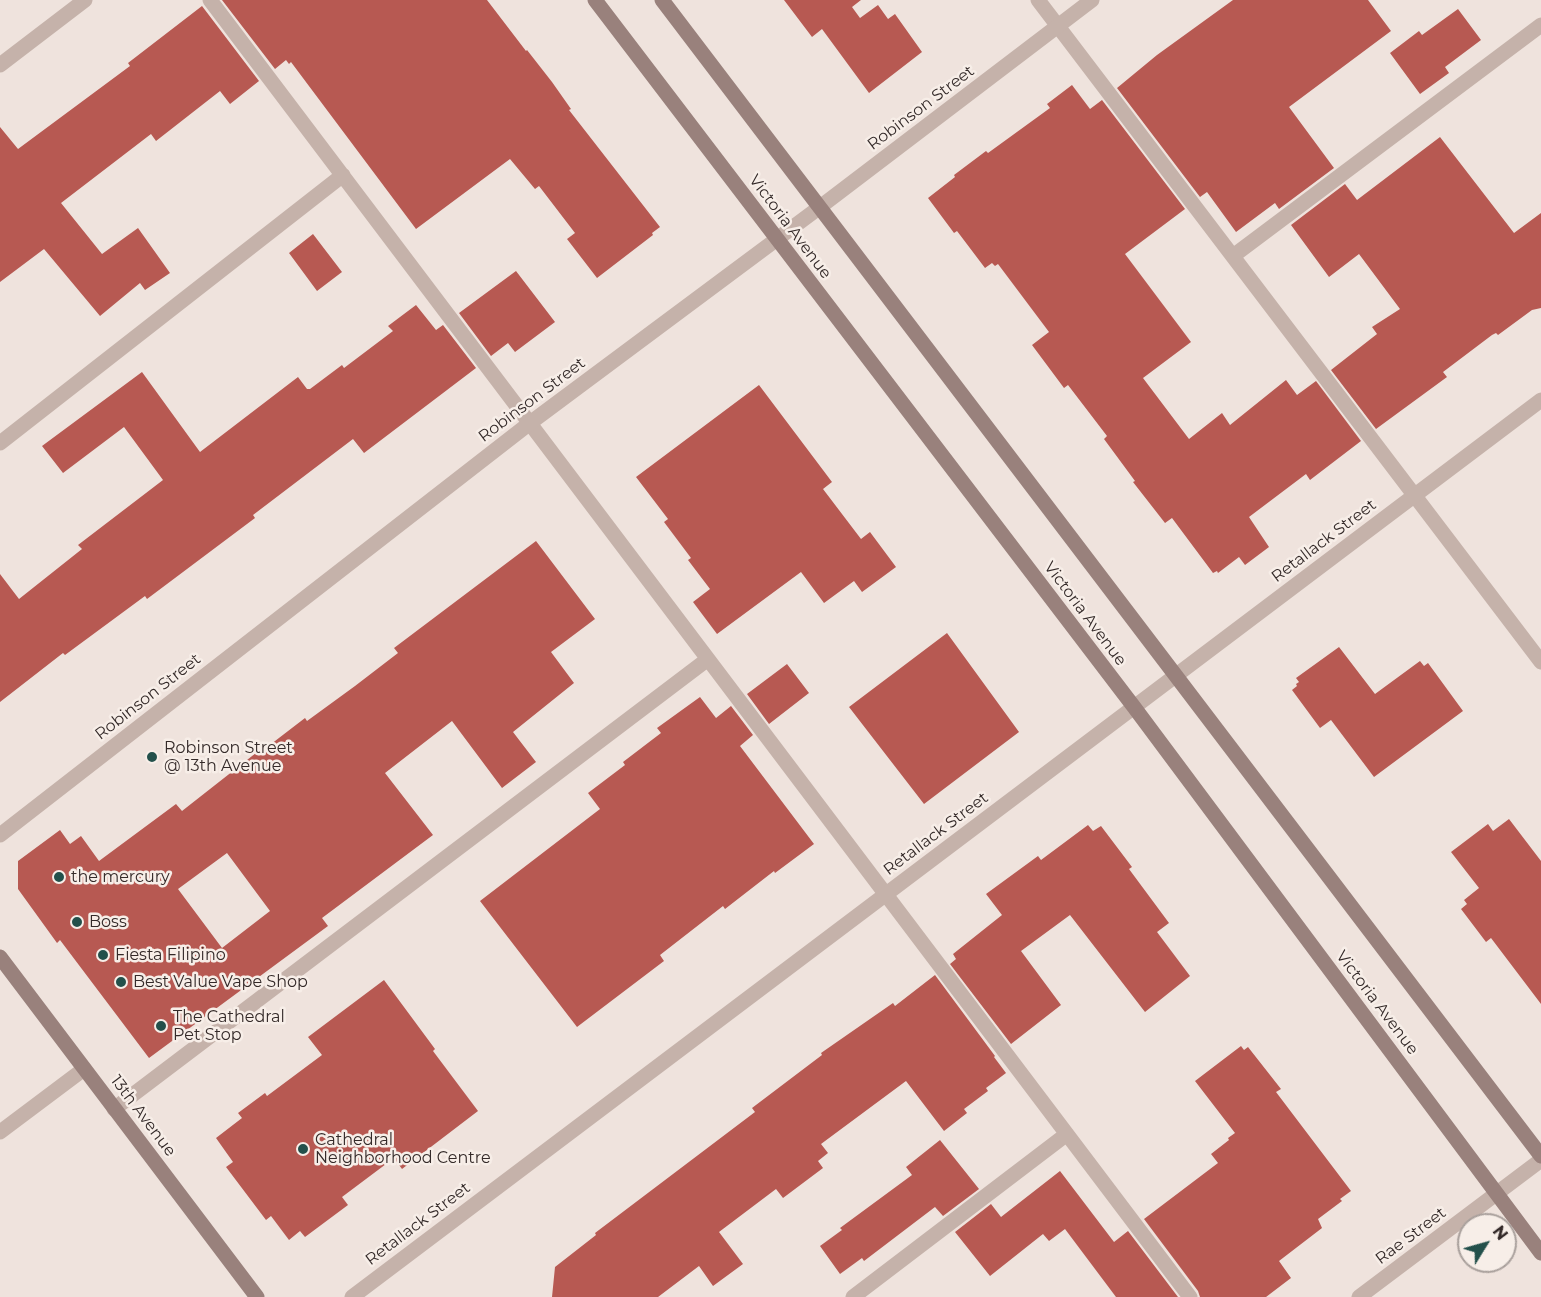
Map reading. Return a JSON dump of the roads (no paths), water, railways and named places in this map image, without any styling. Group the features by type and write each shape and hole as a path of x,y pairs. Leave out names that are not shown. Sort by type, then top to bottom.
{"street":[{"path":"0,65 85,0"},
{"path":"210,0 1190,1297"},
{"name":"Victoria Avenue","path":"596,0 1134,707 1541,1253"},
{"path":"662,0 1541,1158"},
{"path":"1038,0 1541,662"},
{"name":"Robinson Street","path":"0,835 530,423 820,207 1092,0"},
{"path":"1233,256 1541,25"},
{"path":"0,443 343,175"},
{"name":"Retallack Street","path":"352,1297 1541,400"},
{"path":"114,1109 708,659"},
{"name":"13th Avenue","path":"0,957 257,1297"},
{"path":"0,1132 84,1069"},
{"path":"853,1297 1067,1134"},
{"name":"Rae Street","path":"1359,1297 1541,1158"}],"place":[{"name":"Robinson Street @ 13th Avenue","path":"152,757"},
{"name":"the mercury","path":"59,877"},
{"name":"Boss","path":"77,922"},
{"name":"Fiesta Filipino","path":"103,955"},
{"name":"Best Value Vape Shop","path":"121,982"},
{"name":"The Cathedral Pet Stop","path":"161,1026"},
{"name":"Cathedral Neighborhood Centre","path":"303,1149"}]}
